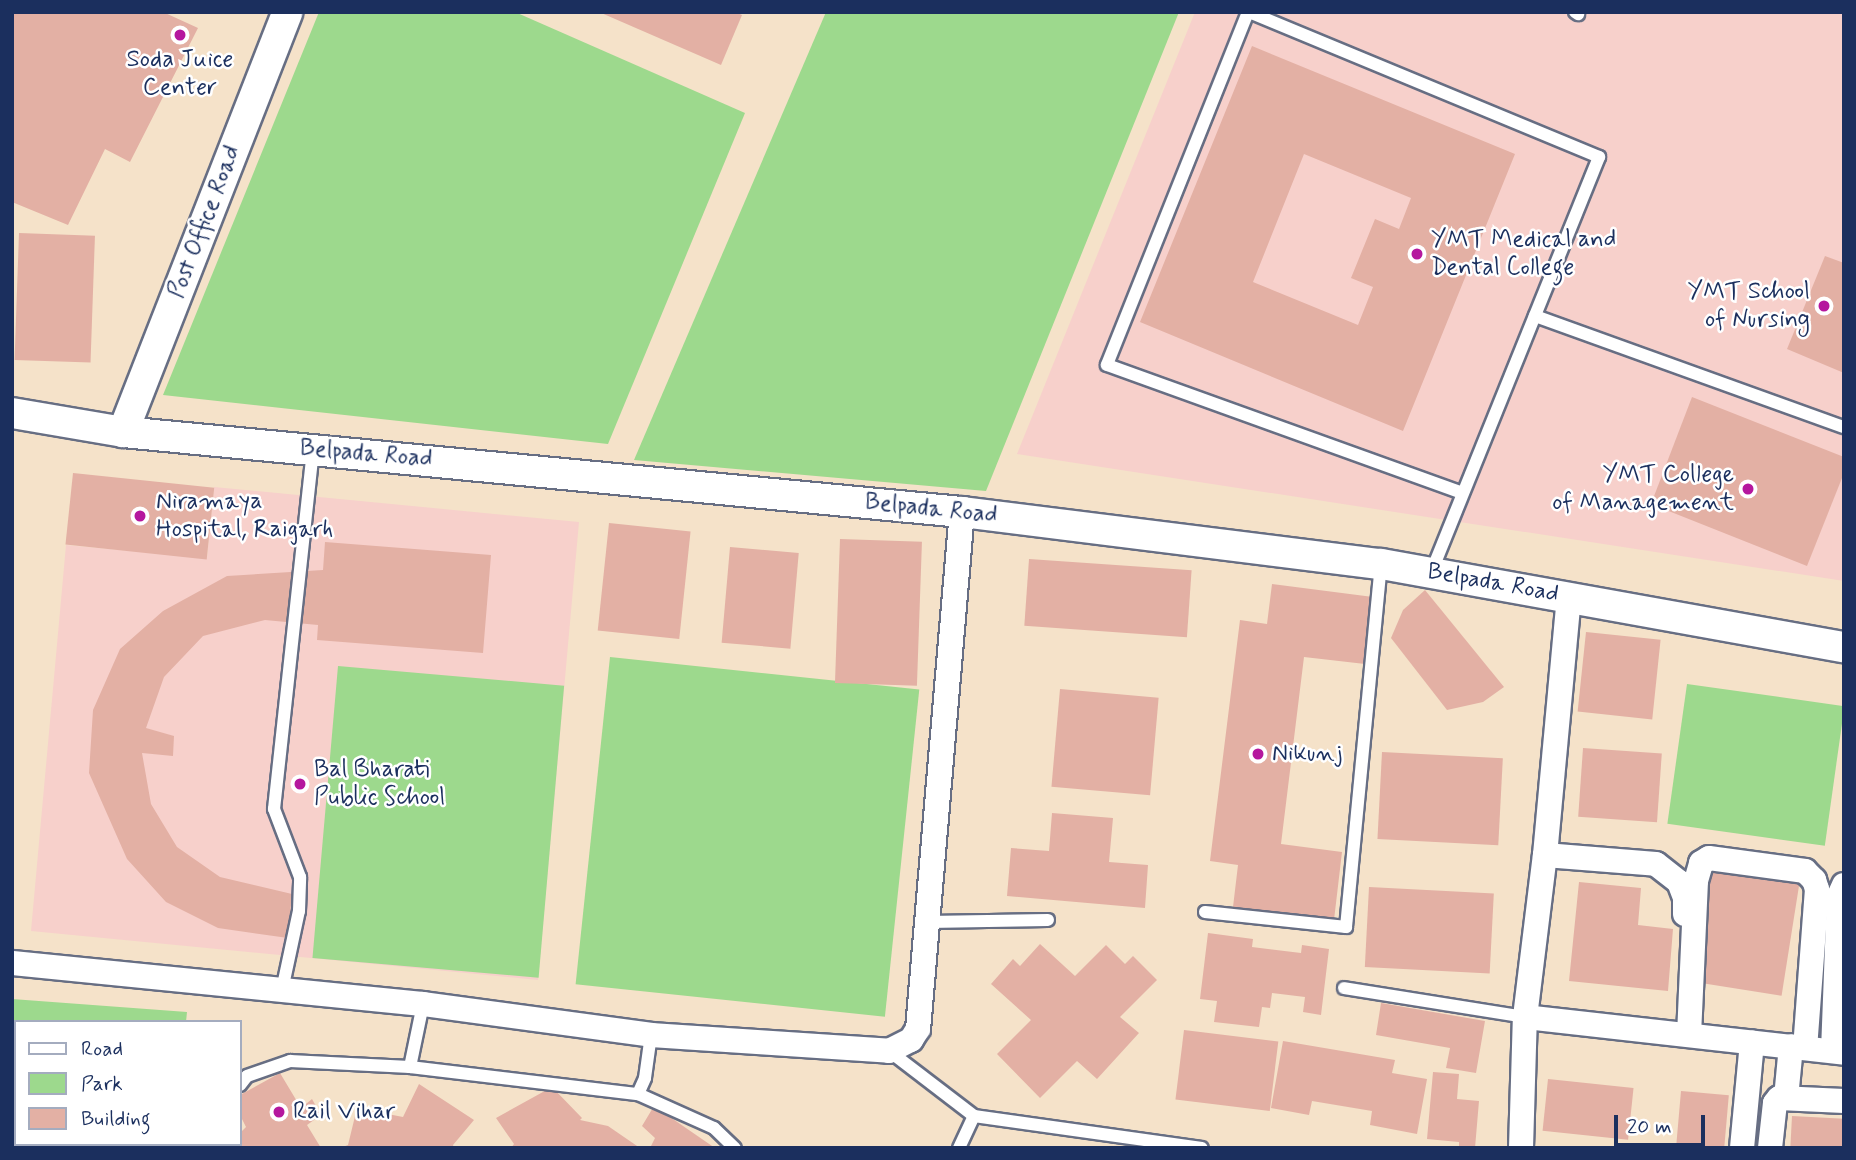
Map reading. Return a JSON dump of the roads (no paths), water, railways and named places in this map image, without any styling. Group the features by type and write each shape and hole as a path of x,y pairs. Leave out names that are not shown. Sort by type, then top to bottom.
{"street":[{"name":"Post Office Road","path":"123,432 288,12"},
{"name":"Belpada Road","path":"12,413 123,432 962,512 1381,564 1844,647"},
{"path":"12,963 423,1004 651,1035 888,1051 911,1040 918,1029 962,512"},
{"path":"1521,1148 1525,1017 1545,855 1569,597"},
{"path":"1545,855 1656,864 1679,882 1685,898 1684,1034"},
{"path":"1684,1034 1696,881 1700,863 1709,858 1805,871 1814,880 1817,889 1798,1047 1786,1098"},
{"path":"1525,1017 1838,1052 1839,896 1844,885"},
{"path":"1742,1148 1752,1042"},
{"path":"1770,1148 1775,1103 1779,1098 1844,1101"}],"lane":[{"path":"1430,572 1599,157 1248,12 1107,365 1462,493"},
{"path":"1535,316 1844,427"},
{"path":"282,990 299,911 300,877 274,809 313,449"},
{"path":"1205,912 1346,927 1381,564"},
{"path":"928,922 1048,920"},
{"path":"1344,988 1525,1017"},
{"path":"410,1067 423,1004"},
{"path":"638,1094 645,1078 651,1035"},
{"path":"888,1051 974,1116 1202,1148"},
{"path":"242,1082 247,1076 290,1061 410,1067 638,1094 714,1128 735,1148"},
{"path":"958,1148 974,1116"}],"place":[{"name":"Soda Juice Center","path":"180,35"},
{"name":"YMT Medical and Dental College","path":"1417,254"},
{"name":"YMT School of Nursing","path":"1824,306"},
{"name":"YMT College of Management","path":"1748,489"},
{"name":"Niramaya Hospital, Raigarh","path":"140,516"},
{"name":"Nikunj","path":"1258,754"},
{"name":"Bal Bharati Public School","path":"300,784"},
{"name":"Rail Vihar","path":"279,1112"}]}
